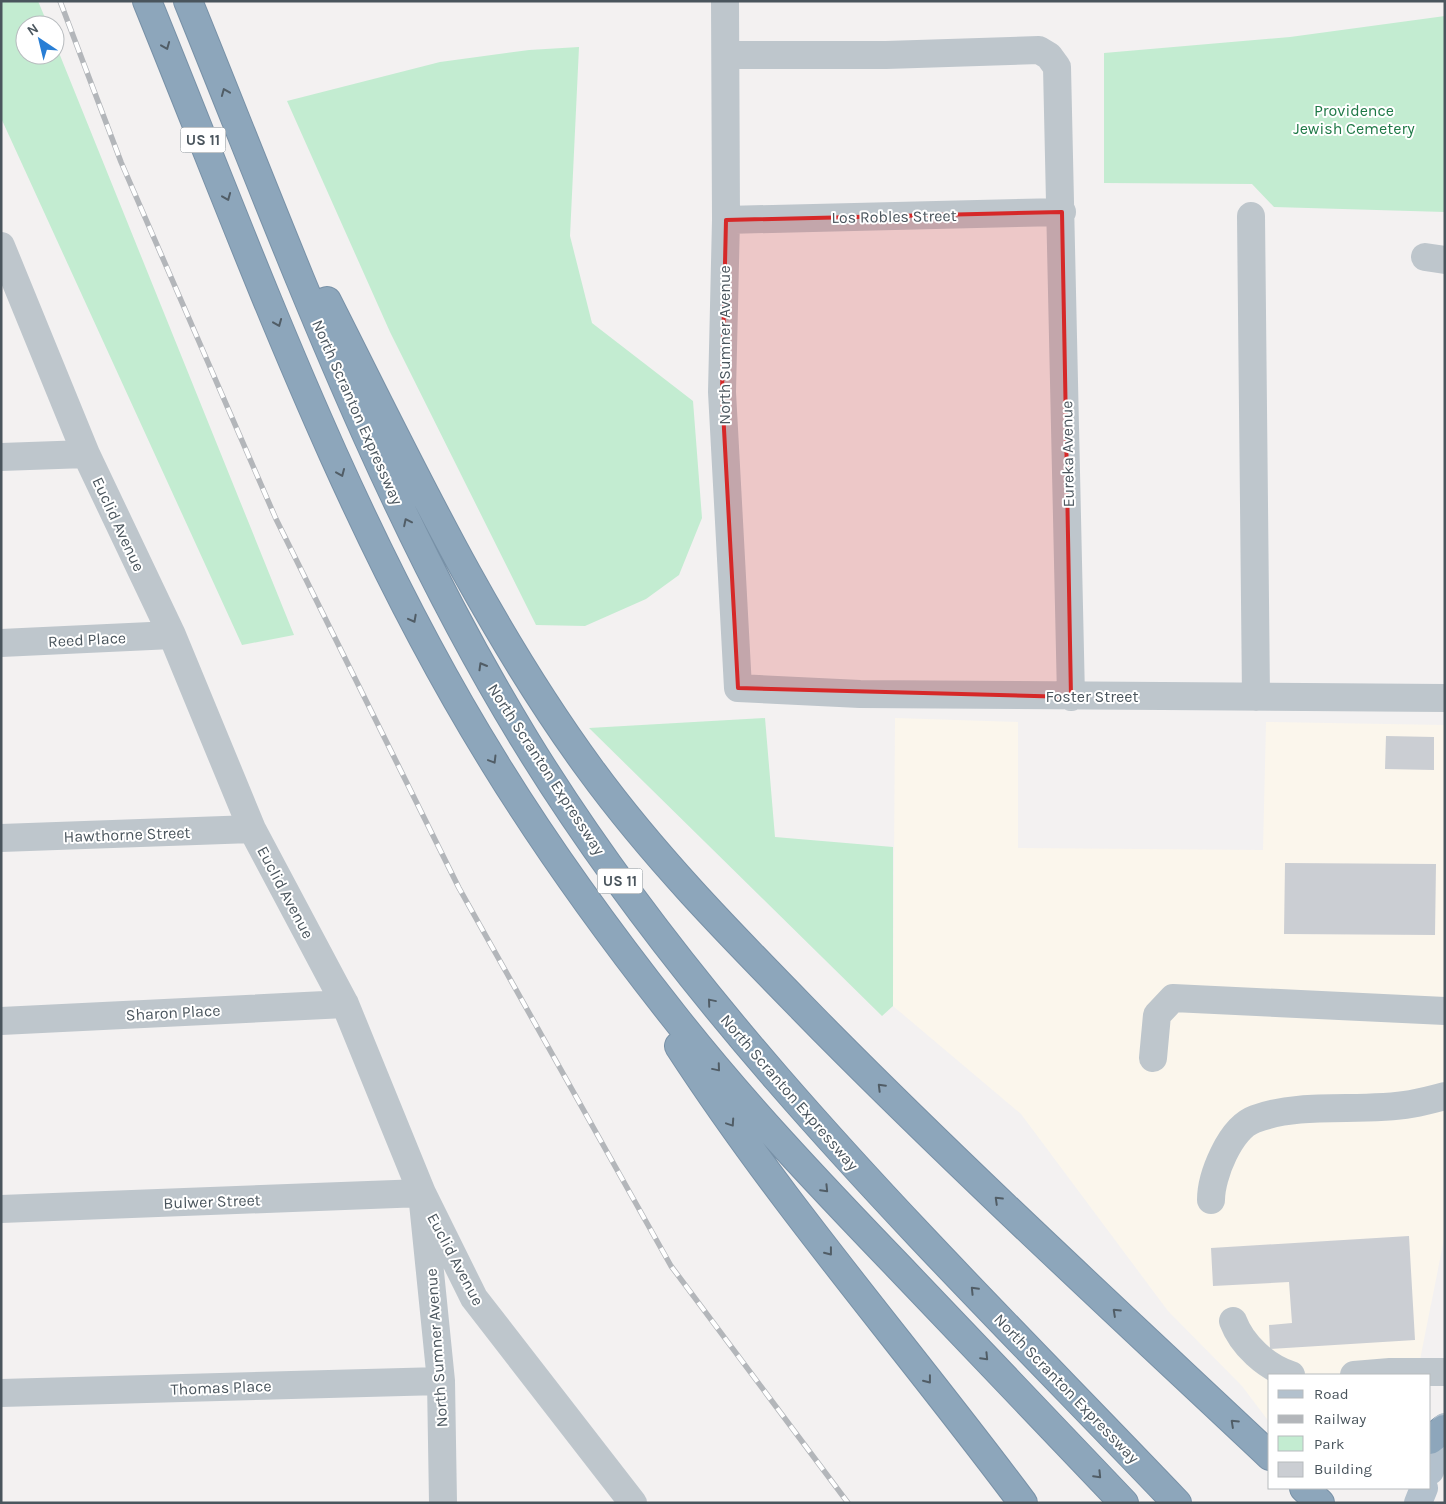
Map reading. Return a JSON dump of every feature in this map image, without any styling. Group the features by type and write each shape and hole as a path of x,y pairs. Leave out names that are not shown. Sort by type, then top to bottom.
{"highway":[{"name":"US 11","path":"147,1 304,388 346,483 442,672 494,762 550,848 612,936 674,1017 745,1101 813,1177 1124,1503"},
{"name":"North Scranton Expressway","path":"188,1 339,374 380,468 474,654 526,742 582,827 643,913 704,994 773,1076 840,1151 1177,1503"},
{"path":"244,138 479,596 548,709 633,825 699,901 885,1091 1041,1241 1268,1454"},
{"path":"550,848 738,1134 1023,1503"},
{"path":"1431,1439 1445,1428"},
{"path":"1305,1489 1320,1503"}],"main road":[{"path":"1431,1467 1445,1428"},
{"path":"1418,1503 1424,1489"}],"street":[{"name":"North Sumner Avenue","path":"726,1 726,220 722,392 738,688"},
{"name":"Eureka Avenue","path":"726,55 886,55 1039,50 1049,56 1057,67 1062,212 1071,696"},
{"name":"Los Robles Street","path":"726,220 1062,212"},
{"path":"1251,216 1256,697"},
{"name":"Euclid Avenue","path":"5,261 86,454 172,635 252,830 345,1004 422,1194 474,1298 633,1503"},
{"path":"1,457 86,454"},
{"name":"Reed Place","path":"1,643 172,635"},
{"name":"Foster Street","path":"738,688 860,694 1445,698"},
{"name":"Hawthorne Street","path":"1,838 252,830"},
{"path":"1153,1058 1157,1015 1173,998 1445,1011"},
{"name":"Sharon Place","path":"1,1021 345,1004"},
{"path":"1211,1200 1211,1183 1223,1156 1236,1134 1253,1120 1299,1110 1410,1104 1445,1096"},
{"name":"North Sumner Avenue","path":"422,1194 441,1381 444,1503"},
{"name":"Bulwer Street","path":"1,1209 422,1194"},
{"path":"1233,1321 1238,1334 1268,1364 1278,1371 1288,1374"},
{"path":"1366,1374 1445,1372"},
{"name":"Thomas Place","path":"1,1392 441,1381"}],"highlighted area":[{"path":"1062,212 1071,697 738,688 722,392 726,220"}],"shaded area":[{"path":"895,718 1018,722 1018,848 1263,850 1266,722 1445,725 1444,1239 1417,1374 1268,1374 1268,1420 1242,1386 1168,1311 1021,1114 893,1006"}],"green space":[{"path":"1,1 38,1 44,15 15,15 15,65 64,65 294,635 242,645 1,118"},
{"name":"Providence Jewish Cemetery","path":"1445,16 1445,212 1274,207 1252,184 1104,183 1104,53 1290,37"},
{"path":"579,47 570,236 592,323 693,401 702,518 679,575 646,599 585,626 536,625 390,332 287,101 440,62 529,50"},
{"path":"765,718 775,837 893,847 893,1006 882,1016 589,728"}],"building":[{"path":"1386,736 1434,737 1434,770 1385,769"},
{"path":"1285,863 1436,864 1435,935 1284,934"},
{"path":"1409,1236 1415,1340 1270,1349 1269,1325 1292,1323 1289,1282 1213,1286 1211,1248"}],"railway":[{"path":"60,1 121,162 276,519 459,888 671,1266 848,1503"}]}
